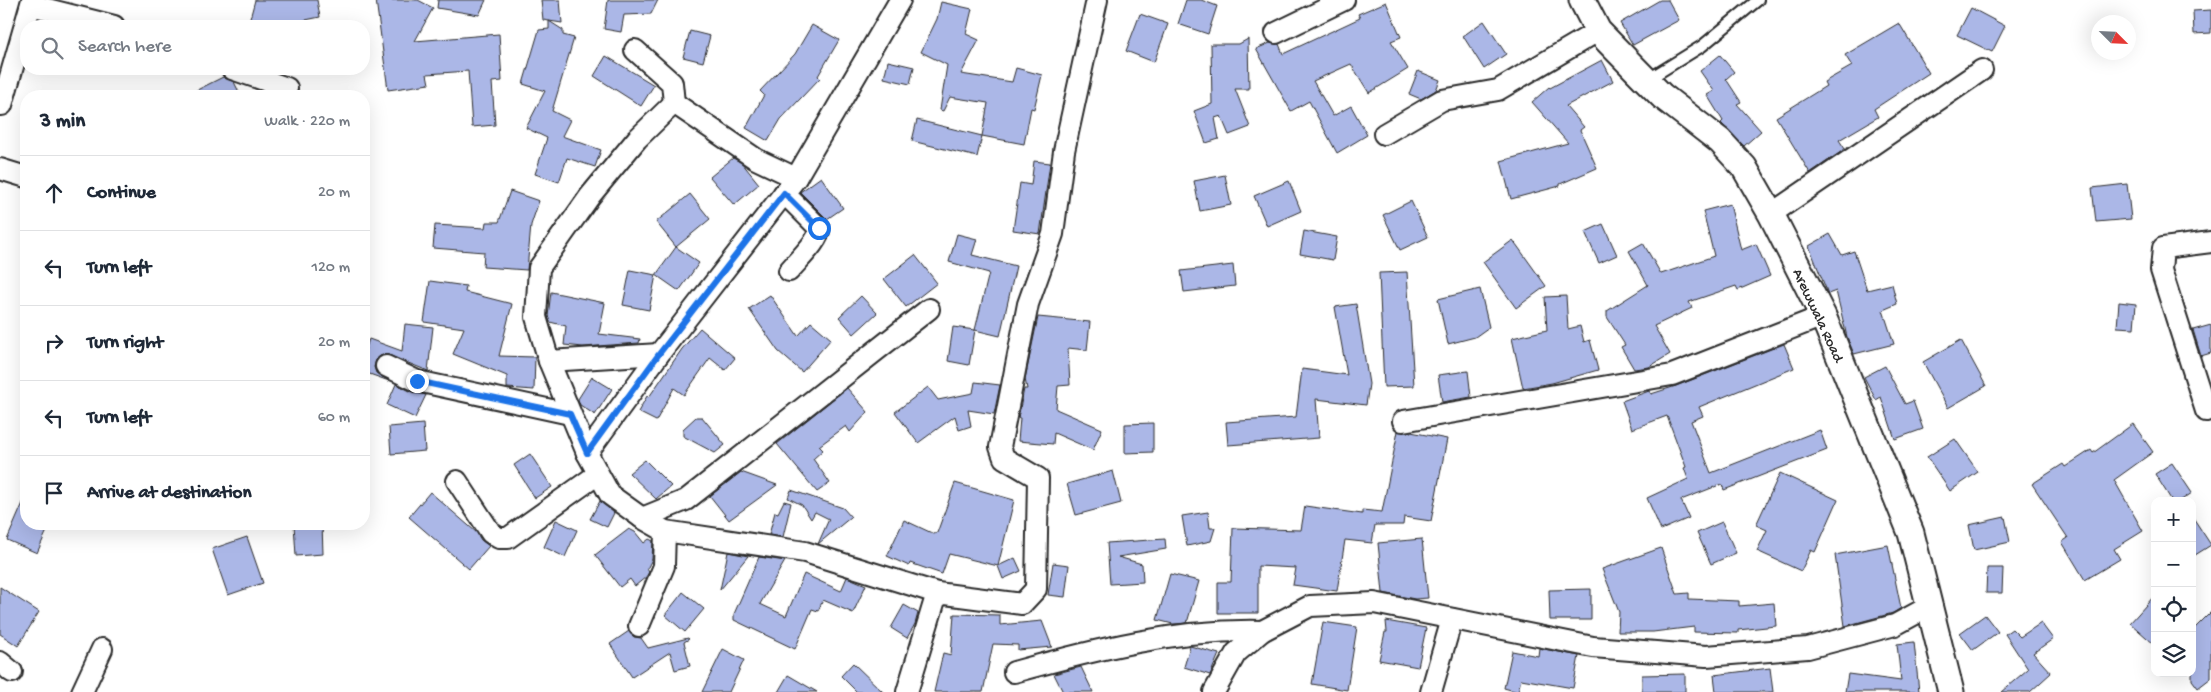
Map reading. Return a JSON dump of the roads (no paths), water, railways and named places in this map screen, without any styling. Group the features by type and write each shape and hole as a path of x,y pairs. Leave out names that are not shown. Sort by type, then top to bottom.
{"street":[{"path":"587,453 659,354 790,185 900,0"},
{"path":"674,104 631,146 590,196 539,268 536,317 549,361 587,453 610,495 642,518 665,531 805,552 937,593 1022,604 1036,589 1038,478 1004,458 1000,447 1028,304 1053,234 1064,151 1097,0"},
{"path":"1276,33 1344,0"},
{"name":"Arewwala Road","path":"1582,0 1598,31 1662,96 1720,141 1744,167 1771,214 1823,316 1911,534 1951,692"},
{"path":"26,20 31,2 93,20"},
{"path":"1384,134 1442,100 1498,90 1598,31"},
{"path":"1,107 20,40"},
{"path":"635,50 672,84 674,104 790,185 819,228 819,232 789,270"},
{"path":"1771,214 1982,70"},
{"path":"249,75 287,88"},
{"path":"0,169 20,175"},
{"path":"2206,411 2161,270 2163,248 2211,242"},
{"path":"642,518 686,500 929,309"},
{"path":"1403,421 1672,375 1823,316"},
{"path":"549,361 659,354"},
{"path":"386,366 417,381 570,414"},
{"path":"457,481 491,533 499,538 508,538 598,474"},
{"path":"639,626 664,566 665,531"},
{"path":"907,692 937,593"},
{"path":"1214,692 1236,653 1262,631 1310,606 1374,603 1593,647 1706,656 1808,648 1895,625 1928,606"},
{"path":"1431,692 1452,619"},
{"path":"1014,672 1091,650 1175,634 1233,630 1262,631"},
{"path":"89,689 102,649"}],"lane":[{"path":"1646,80 1702,46 1758,0"}]}
